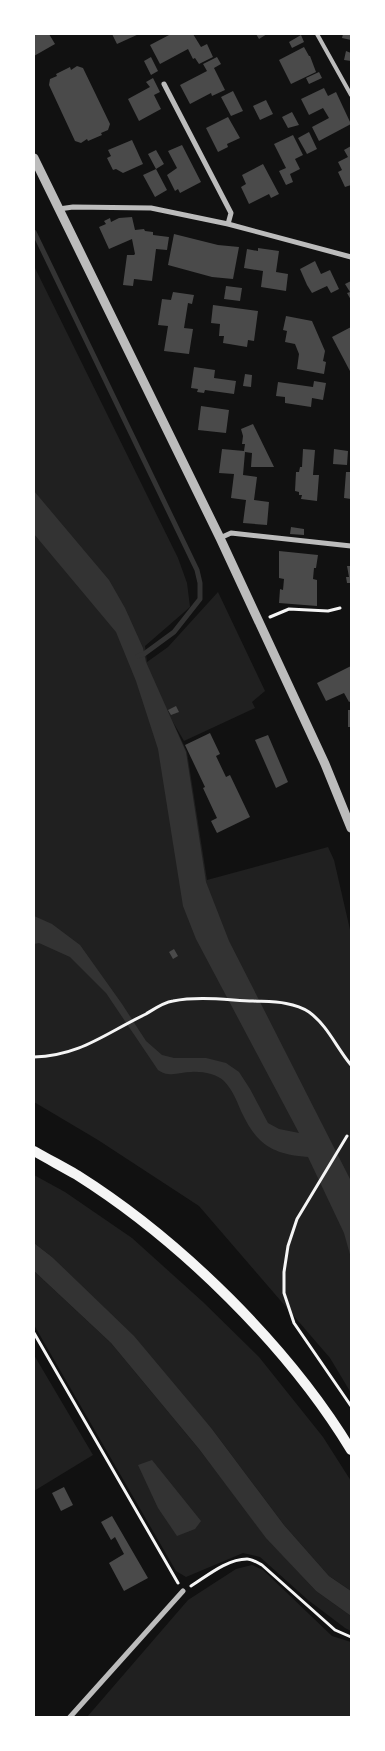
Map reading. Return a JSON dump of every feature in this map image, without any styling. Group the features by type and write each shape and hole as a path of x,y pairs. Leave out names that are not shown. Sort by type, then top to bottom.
{"main road":[{"path":"34,1151 77,1175 128,1211 176,1249 233,1303 287,1360 332,1418 351,1450"}],"street":[{"path":"164,84 231,213 228,224"},
{"path":"34,158 220,538 311,733 351,828"},
{"path":"59,208 151,208 228,224 351,257"},
{"path":"220,538 231,533 351,546"},
{"path":"70,1717 183,1592"}],"lane":[{"path":"317,34 351,95"}],"path":[{"path":"270,617 289,610 328,611 340,608"},
{"path":"34,1058 69,1053 91,1044 134,1019 172,1001 221,1000 275,1002 295,1005 307,1011 324,1024 351,1064"},
{"path":"347,1136 297,1219 288,1246 284,1272 284,1293 294,1323 351,1406"},
{"path":"34,1333 183,1592 215,1570 234,1561 249,1559 262,1565 335,1630 351,1637"}],"shaded area":[{"path":"34,266 178,558 187,583 190,607 145,646 147,662 168,647 218,592 265,691 252,702 255,708 184,741 173,722 187,752 207,880 328,847 334,860 351,934 351,1393 330,1358 199,1206 98,1140 34,1102"},
{"path":"34,491 109,580 125,608 143,648 146,662 186,752 206,882 229,941 351,1181 351,1258 344,1233 308,1157 295,1156 275,1150 260,1140 247,1123 232,1091 221,1079 204,1073 171,1074 158,1070 106,993 70,957 39,943 34,944 34,916 52,924 80,945 146,1041 162,1055 174,1058 206,1058 226,1063 239,1072 268,1123 279,1129 299,1133 196,939 183,906 158,749 136,681 116,632 34,534"},
{"path":"34,1175 65,1192 132,1238 203,1302 259,1357 323,1437 351,1481 351,1591 329,1576 284,1525 212,1429 52,1257 34,1243"},
{"path":"34,1243 52,1257 134,1336 212,1429 284,1525 329,1576 351,1591 351,1616 316,1591 266,1538 199,1449 111,1343 34,1271"},
{"path":"34,1271 111,1343 199,1449 267,1538 316,1591 351,1616 351,1631 308,1600 260,1557 243,1553 186,1577 176,1571 34,1325"},
{"path":"34,1355 93,1455 34,1491"},
{"path":"152,1460 201,1521 195,1529 177,1536 158,1508 138,1465"},
{"path":"252,1565 263,1570 332,1636 351,1642 351,1717 87,1717 188,1600 236,1569"}],"building":[{"path":"34,34 49,34 55,44 34,56"},
{"path":"112,34 139,34 117,44"},
{"path":"171,34 193,34 201,47 207,44 213,57 199,64 195,58 193,59 188,49 160,64 150,45"},
{"path":"256,34 267,34 259,39"},
{"path":"343,34 351,34 351,40 342,38"},
{"path":"301,35 304,42 292,48 289,42"},
{"path":"304,47 310,56 316,72 291,84 279,60"},
{"path":"346,51 351,53 351,61 344,60"},
{"path":"151,57 158,71 151,75 144,61"},
{"path":"217,57 221,64 214,68 225,90 212,96 211,93 190,104 180,85 207,71 203,64"},
{"path":"77,66 83,68 110,124 108,130 101,133 102,135 88,141 87,139 81,143 75,141 49,85 50,79 57,76 56,74 70,67 71,70"},
{"path":"319,72 322,78 309,84 306,78"},
{"path":"153,78 160,92 154,95 161,109 139,121 128,99 150,87 146,82"},
{"path":"324,88 328,96 336,92 351,124 319,141 312,127 329,118 323,108 309,115 301,99"},
{"path":"233,91 243,111 231,116 221,97"},
{"path":"266,100 273,114 260,120 253,106"},
{"path":"292,112 299,125 288,128 282,117"},
{"path":"228,117 240,138 227,144 228,147 218,152 206,128"},
{"path":"309,132 317,149 307,154 298,138"},
{"path":"293,135 303,155 295,159 300,169 290,174 293,182 286,185 279,171 286,168 274,144"},
{"path":"132,140 143,164 123,173 116,169 113,170 107,158 111,156 108,150"},
{"path":"182,145 201,182 180,193 178,189 175,191 167,175 177,168 168,151"},
{"path":"351,146 351,185 345,187 338,172 342,170 338,162 348,157 344,150"},
{"path":"156,150 164,164 156,169 148,154"},
{"path":"263,164 279,194 271,198 269,194 249,204 241,187 246,184 242,175"},
{"path":"156,169 167,190 155,197 143,175"},
{"path":"132,217 135,230 144,229 145,231 153,232 153,235 169,237 167,250 156,249 152,281 134,279 133,286 123,285 127,255 135,254 132,239 109,249 99,227 106,224 104,221 110,218 111,222 119,218"},
{"path":"174,234 218,245 239,247 233,279 212,277 168,265"},
{"path":"258,248 279,251 276,272 288,274 286,291 261,287 263,271 244,268 247,249 258,251"},
{"path":"315,261 321,274 330,270 339,289 331,293 327,286 312,293 300,269"},
{"path":"351,281 351,300 347,293 350,292 345,284"},
{"path":"226,286 242,288 240,301 224,299"},
{"path":"173,292 194,295 192,304 188,303 184,328 193,329 189,354 164,351 168,326 158,325 162,299 171,300"},
{"path":"213,305 258,311 254,341 248,340 247,347 223,343 224,336 219,336 220,324 211,323"},
{"path":"286,316 312,321 325,351 323,361 326,362 324,374 297,369 299,354 295,344 285,342 287,331 283,330"},
{"path":"351,327 351,373 332,337"},
{"path":"194,367 215,370 214,378 236,381 234,394 205,390 204,393 197,392 198,389 191,388"},
{"path":"245,374 252,375 251,387 243,386"},
{"path":"314,381 326,383 323,400 312,398 311,407 285,403 285,397 276,396 278,382 313,387"},
{"path":"201,406 229,410 226,433 198,430"},
{"path":"253,424 274,467 251,467 252,453 245,452 243,475 257,477 254,500 269,502 267,525 243,523 246,500 231,498 234,474 219,473 222,449 244,451 245,444 242,444 243,436 241,429"},
{"path":"303,449 315,450 313,475 319,475 317,501 301,499 302,495 295,491 296,472 299,472 300,467 302,467"},
{"path":"334,449 348,451 347,465 333,464"},
{"path":"346,472 351,472 351,499 344,498"},
{"path":"291,527 304,529 304,535 290,534"},
{"path":"279,551 318,555 313,579 317,580 317,606 279,603 280,589 283,590 284,579 279,578"},
{"path":"347,566 351,566 351,583 347,583 346,577 349,577"},
{"path":"351,666 351,701 349,702 344,693 326,701 317,683"},
{"path":"176,706 179,712 171,715 168,710"},
{"path":"348,710 351,710 351,727 348,727"},
{"path":"210,733 220,754 216,756 226,777 230,775 250,817 217,833 211,821 217,818 185,745"},
{"path":"268,735 288,782 276,788 255,740"},
{"path":"174,949 178,956 173,959 169,952"},
{"path":"64,1487 73,1505 61,1511 52,1493"},
{"path":"112,1516 148,1578 124,1591 109,1563 124,1554 115,1537 111,1540 101,1522"}],"waterway":[{"path":"34,232 197,570 200,583 200,599 174,632 144,654 138,656"}]}
